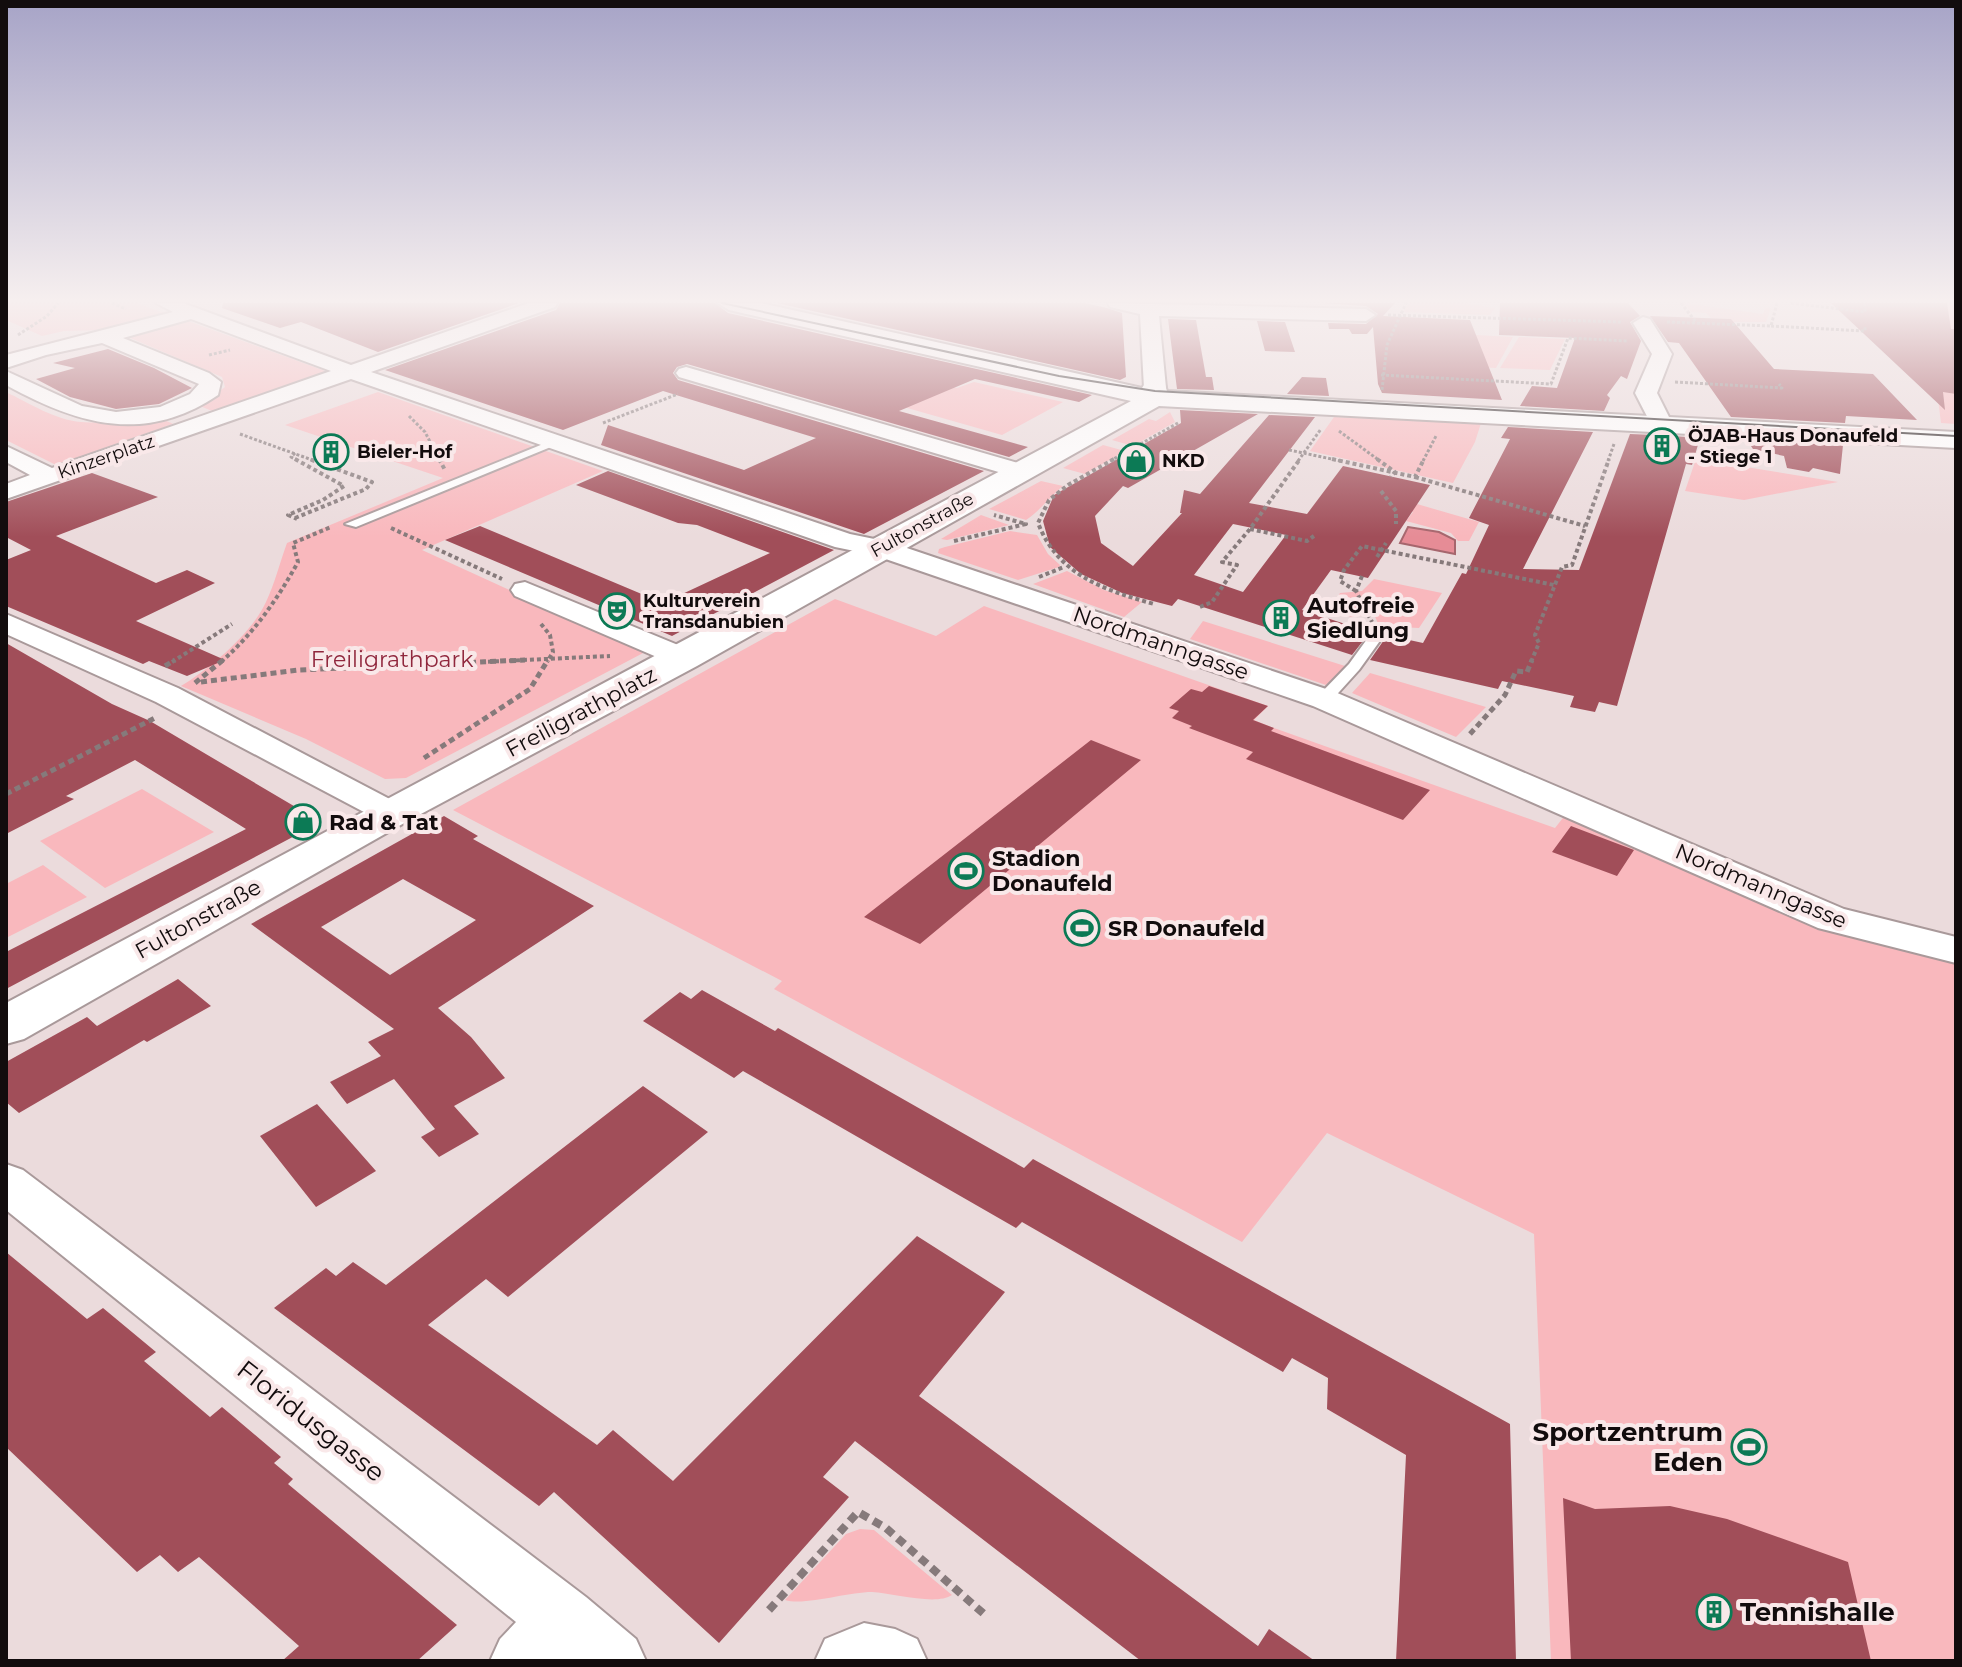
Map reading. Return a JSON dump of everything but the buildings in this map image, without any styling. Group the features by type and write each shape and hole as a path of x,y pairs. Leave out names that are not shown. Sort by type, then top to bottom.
{"main road":[{"path":"1096,381 1154,391 1956,436"},
{"name":"Fultonstraße","path":"684,658 1148,403 1154,391"},
{"name":"Freiligrathplatz","path":"391,813 684,658"},
{"name":"Fultonstraße","path":"6,1026 391,813"}],"street":[{"name":"Kinzerplatz","path":"14,381 87,415 121,417 175,408 210,390 207,381"},
{"name":"Kinzerplatz","path":"6,453 50,476 326,381"},
{"name":"Nordmanngasse","path":"378,381 844,541 880,548 1324,699 1832,919 1956,950"},
{"path":"712,381 1020,471"},
{"path":"1153,381 1154,391"},
{"path":"1651,381 1646,393 1658,420"},
{"path":"175,408 209,421"},
{"path":"6,492 50,476"},
{"name":"Freiligrathplatz","path":"525,590 684,658"},
{"path":"6,623 176,690 391,813"},
{"name":"Floridusgasse","path":"6,1183 543,1640 614,1661"},
{"path":"847,1661 864,1655 895,1661"}],"lane":[{"path":"351,524 557,442"},
{"path":"1324,699 1377,636"}],"path":[{"path":"603,423 712,381"},
{"path":"1378,396 1382,394 1381,381"},
{"path":"1490,381 1551,384 1552,381"},
{"path":"1651,381 1782,388 1779,384"},
{"path":"399,388 385,393 425,432 451,486"},
{"path":"1154,604 1098,586 1064,567 1046,546 1038,523 1049,500 1068,485 1188,416"},
{"path":"1200,607 1212,602 1237,565 1222,562 1250,529 1326,422"},
{"path":"231,431 295,453 372,482 366,489 296,519 288,515 331,496 344,486 291,457 295,453"},
{"path":"1338,431 1393,474"},
{"path":"1415,477 1436,436"},
{"path":"1479,725 1505,695 1516,671 1527,672 1539,643 1535,635 1562,567 1572,565 1614,442"},
{"path":"1289,450 1415,477 1585,526"},
{"path":"1381,491 1396,511 1396,524"},
{"path":"982,511 1026,524"},
{"path":"368,517 525,590"},
{"path":"953,542 1038,523"},
{"path":"6,794 239,649 262,623 298,562 293,543 324,529 351,524"},
{"path":"1250,529 1307,541 1314,536"},
{"path":"1377,557 1386,543"},
{"path":"1377,636 1356,591 1340,581 1349,561 1362,546 1554,585"},
{"path":"1356,591 1362,576"},
{"path":"391,813 410,771 422,759 530,689 551,658 553,645 537,619"},
{"path":"176,690 232,624"},
{"path":"176,690 299,670 617,655"},
{"path":"769,1610 858,1512 886,1528 984,1614"}],"green space":[{"path":"223,381 302,381 212,411 200,406 225,387"},
{"path":"812,381 925,381 957,388 974,382 1063,402 1002,435"},
{"path":"1936,381 1956,381 1956,424 1941,423"},
{"path":"6,392 71,421 141,418 173,424 56,465 6,440"},
{"name":"Freiligrathpark","path":"378,392 603,471 422,550 645,652 406,778 385,779 306,739 181,686 217,660 241,638 260,614 287,543 443,478 285,425"},
{"path":"1170,412 1175,422 1133,446 1112,440 1149,419 1156,421"},
{"path":"1334,417 1481,423 1475,442 1453,483 1310,451"},
{"path":"1103,445 1125,451 1085,474 1063,468"},
{"path":"1696,459 1838,482 1744,500 1685,491"},
{"path":"1041,481 1063,486 1026,520 989,509"},
{"path":"1386,495 1479,522 1469,541 1458,541 1451,533 1406,521 1413,512 1400,509"},
{"path":"981,515 1009,525 941,539"},
{"path":"1010,531 1037,535 1059,567 1018,580 938,553 945,547"},
{"path":"1067,571 1104,590 1142,602 1124,617 1033,584"},
{"path":"1374,579 1442,593 1419,628 1379,626 1374,614 1352,617 1329,611 1340,593 1362,591"},
{"path":"835,599 936,636 984,606 1268,706 1254,720 1274,728 1555,828 1566,814 1956,959 1956,1661 1551,1661 1534,1234 1327,1133 1242,1242 774,989 782,981 453,810"},
{"path":"1203,621 1345,666 1326,685 1190,639"},
{"path":"1370,673 1486,707 1456,737 1352,693"},
{"path":"142,789 214,832 105,888 40,841"},
{"path":"43,865 87,897 6,938 6,884"},
{"path":"860,1529 874,1530 952,1595 925,1599 872,1592 804,1601 785,1600 846,1534"}],"shaded area":[{"path":"1408,527 1439,532 1455,540 1455,554 1400,543"}],"tram line":[{"path":"1090,381 1155,391 1956,436"}],"place":[{"name":"ÖJAB-Haus Donaufeld - Stiege 1","path":"1662,446"},
{"name":"Bieler-Hof","path":"331,452"},
{"name":"NKD","path":"1136,461"},
{"name":"Kulturverein Transdanubien","path":"617,611"},
{"name":"Autofreie Siedlung","path":"1281,618"},
{"name":"Rad & Tat","path":"303,822"},
{"name":"Stadion Donaufeld","path":"966,871"},
{"name":"SR Donaufeld","path":"1082,928"},
{"name":"Sportzentrum Eden","path":"1749,1447"},
{"name":"Tennishalle","path":"1714,1612"}]}
